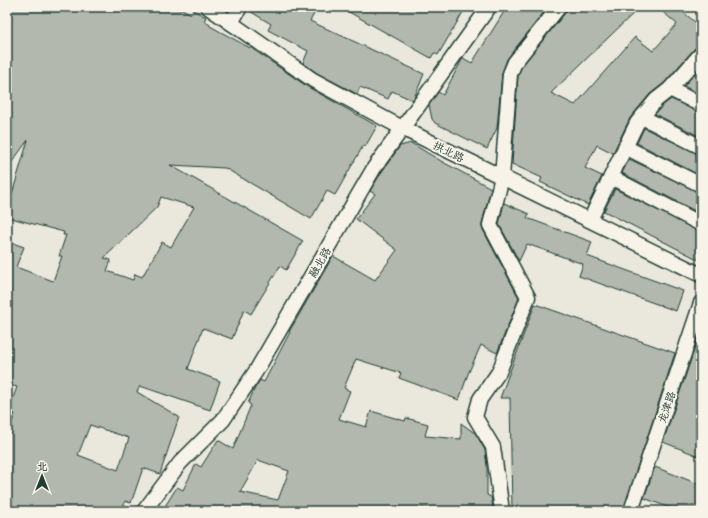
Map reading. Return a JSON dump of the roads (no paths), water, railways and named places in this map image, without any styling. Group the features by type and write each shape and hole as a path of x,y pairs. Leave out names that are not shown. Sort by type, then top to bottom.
{"street":[{"name":"拱北路","path":"208,7 313,80 402,128 701,275"},
{"path":"231,22 240,7"},
{"name":"融北路","path":"144,511 180,463 223,420 256,371 374,168 489,7"},
{"path":"502,511 493,447 476,417 480,399 499,372 528,297 490,225 502,177 510,74 515,62 559,7"},
{"path":"590,220 625,147 642,117 656,100 670,89 698,61"},
{"path":"670,89 701,105"},
{"path":"642,117 701,147"},
{"path":"625,147 701,185"},
{"path":"611,178 701,224"},
{"name":"龙津路","path":"631,511 701,303"}]}
